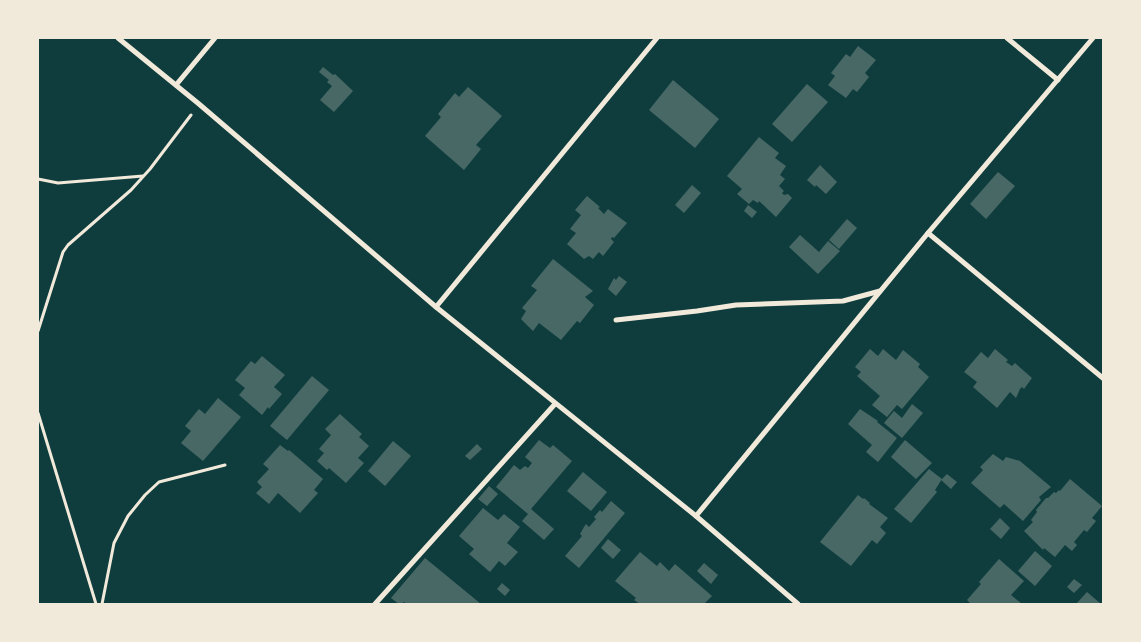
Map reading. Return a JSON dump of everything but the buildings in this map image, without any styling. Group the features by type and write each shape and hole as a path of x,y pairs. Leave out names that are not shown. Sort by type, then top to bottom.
{"street":[{"path":"118,38 199,104 436,307 696,516 798,604"},
{"path":"176,85 215,38"},
{"path":"436,307 657,38"},
{"path":"1008,38 1058,80"},
{"path":"696,516 928,233 1093,38"},
{"path":"928,233 1104,379"},
{"path":"616,320 736,305 843,301 880,291"},
{"path":"375,604 555,404"}],"path":[{"path":"38,331 63,252 68,245 131,190 199,104"},
{"path":"38,180 58,183 143,176"},
{"path":"38,413 96,604"},
{"path":"102,604 114,543 128,516 145,495 159,482 225,465"}]}
